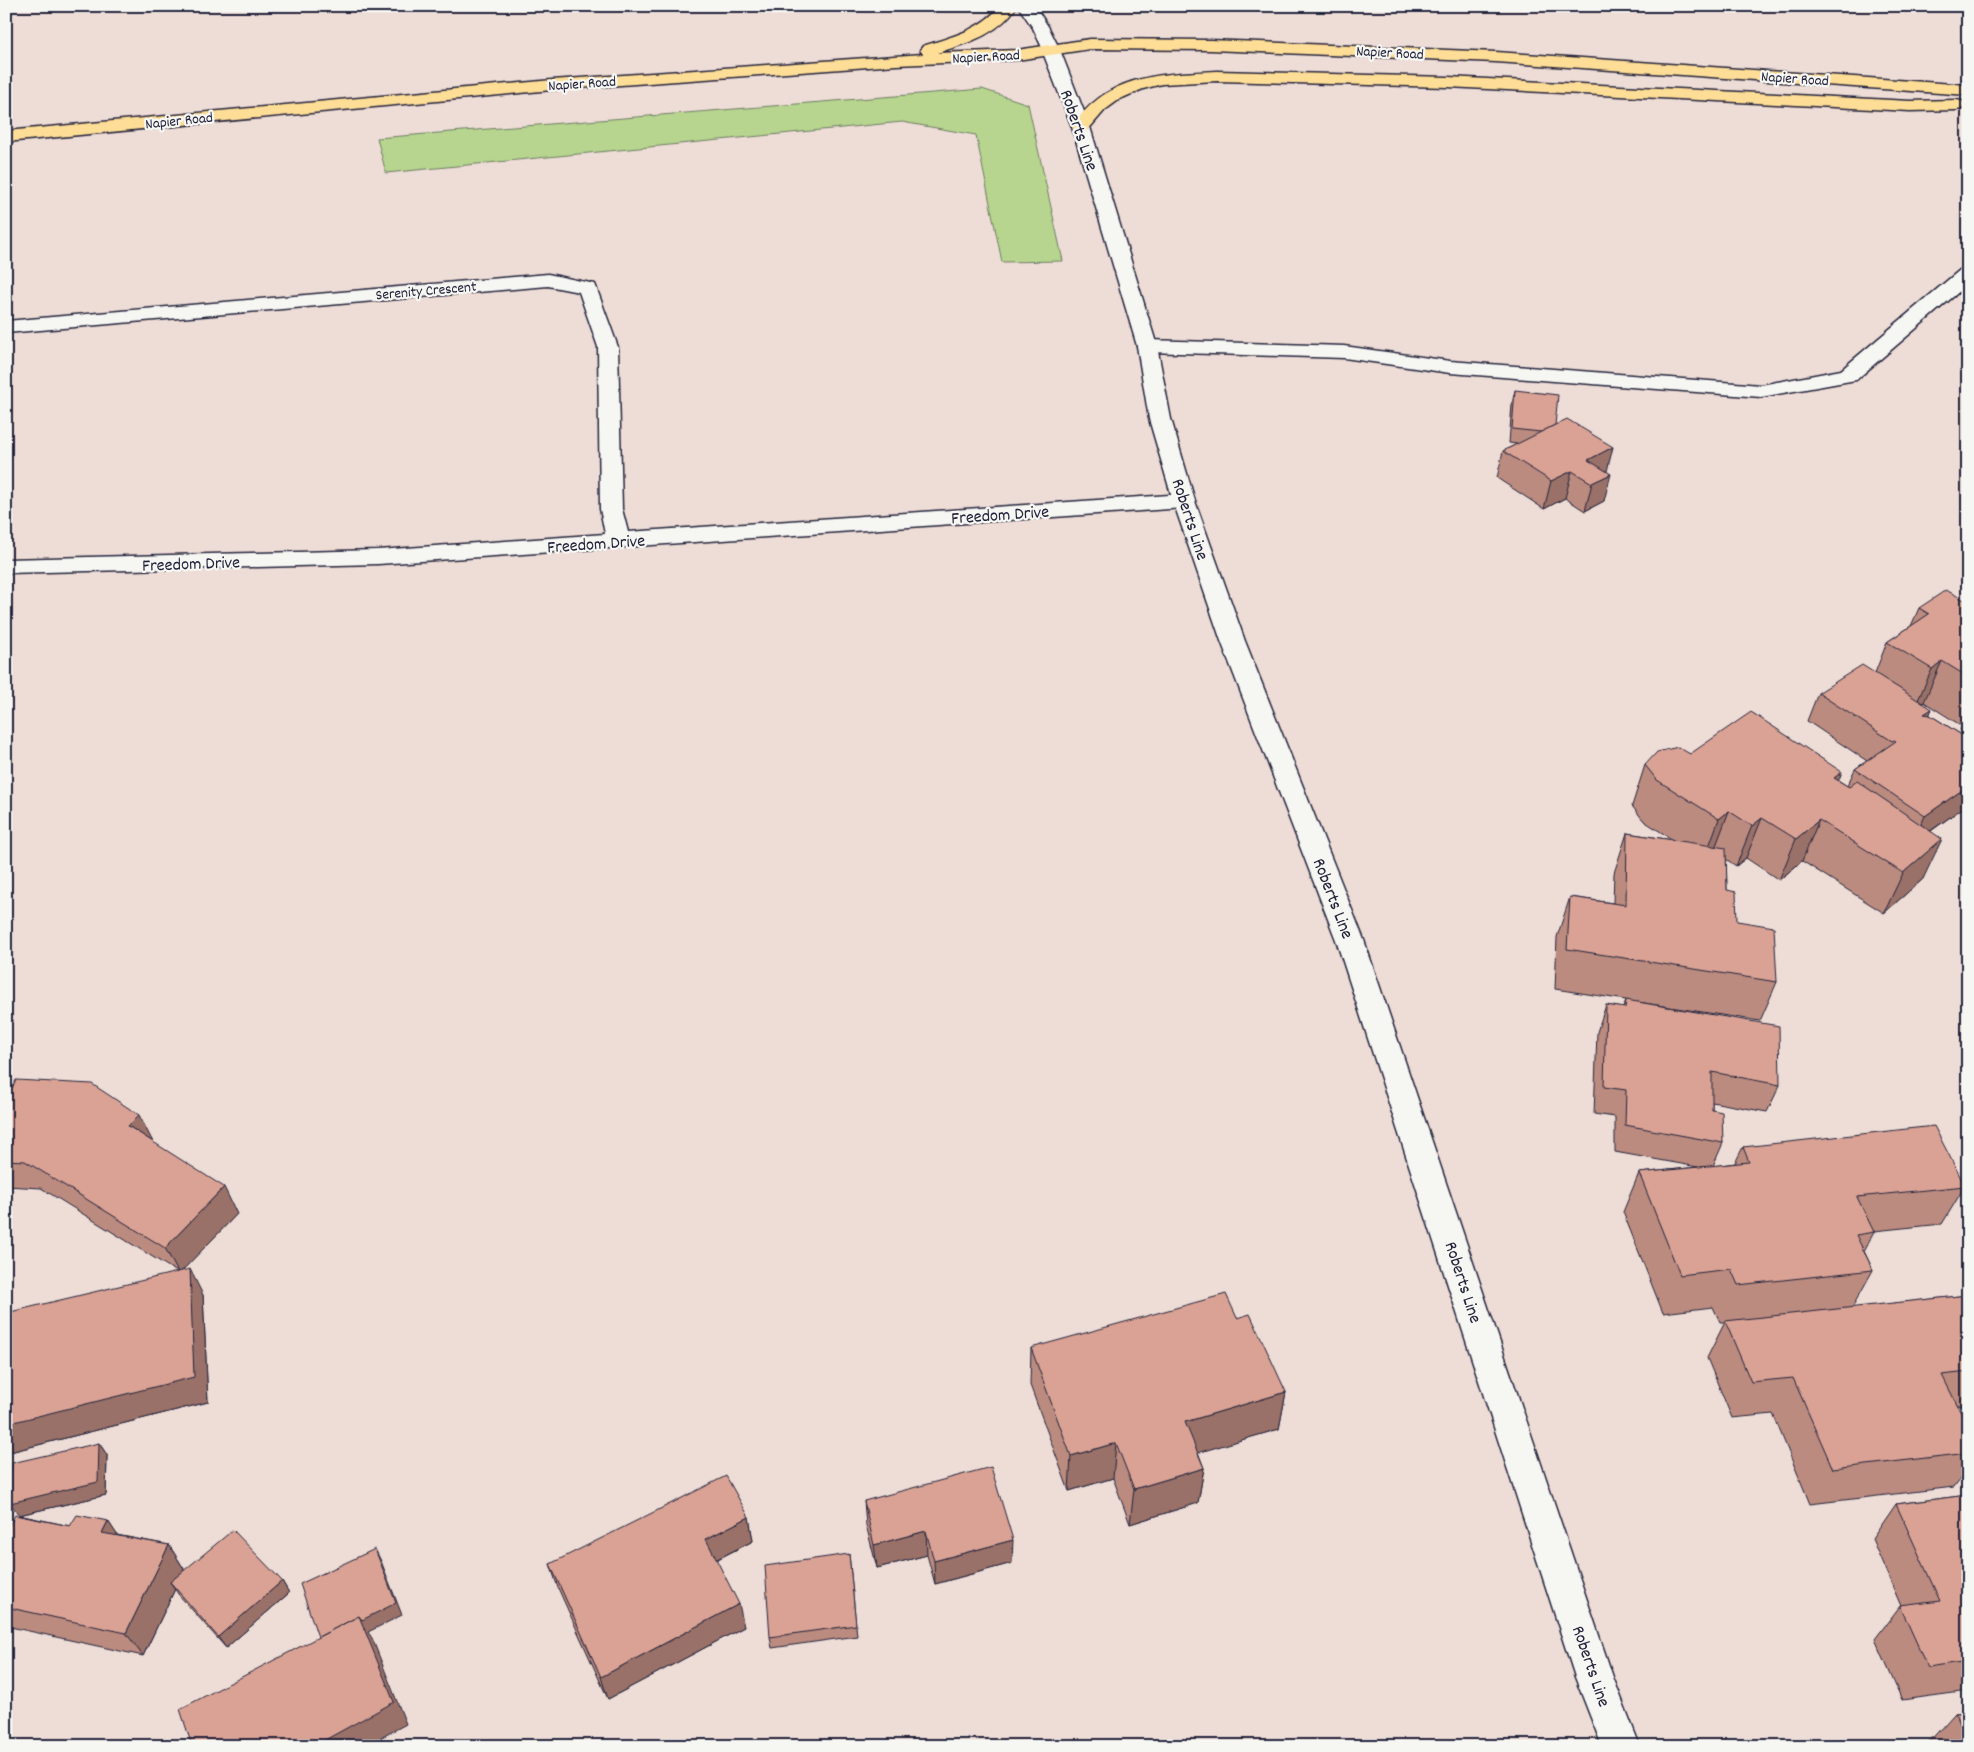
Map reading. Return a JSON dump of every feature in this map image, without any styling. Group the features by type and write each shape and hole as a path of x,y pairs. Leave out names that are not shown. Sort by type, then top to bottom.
{"highway":[{"path":"896,60 988,28 1003,16 1009,6"},
{"name":"Napier Road","path":"6,137 552,85 896,60 1017,55 1090,44 1210,45 1394,52 1602,63 1968,90"},
{"path":"1081,127 1099,106 1114,95 1137,85 1162,79 1217,76 1448,82 1910,106 1968,105"}],"street":[{"name":"Roberts Line","path":"1026,6 1041,28 1081,127 1147,346 1160,419 1184,501 1233,641 1350,940 1594,1677 1621,1746"},
{"path":"1147,346 1344,352 1450,368 1645,384 1761,391 1848,376 1968,274"},
{"name":"Serenity Crescent","path":"6,327 548,280 588,288 608,347 611,509 618,542"},
{"name":"Freedom Drive","path":"6,566 378,557 618,542 1184,501"}],"green space":[{"path":"982,89 1028,104 1063,261 1002,262 976,135 902,122 386,173 377,138"}],"building":[{"path":"1515,390 1558,395 1555,425 1541,432 1512,429"},
{"path":"1567,419 1613,447 1588,460 1611,474 1592,483 1572,471 1551,481 1503,451"},
{"path":"1946,590 1968,602 1968,677 1942,661 1932,669 1887,642 1929,614 1919,608"},
{"path":"1862,665 1932,709 1924,714 1930,715 1968,739 1968,786 1925,816 1855,769 1896,741 1892,741 1818,693"},
{"path":"1751,712 1842,772 1834,778 1849,787 1857,781 1942,839 1903,873 1819,820 1796,839 1762,818 1752,826 1729,811 1719,819 1657,780 1645,765 1657,752 1678,747 1690,754"},
{"path":"1627,833 1726,848 1727,890 1736,892 1737,921 1774,927 1777,982 1567,949 1570,897 1626,905"},
{"path":"1626,1000 1779,1026 1780,1085 1712,1072 1712,1110 1722,1112 1723,1143 1625,1125 1626,1090 1604,1087 1606,1005 1625,1008"},
{"path":"16,1080 92,1084 139,1115 128,1126 224,1187 165,1248 25,1161 6,1160 6,1101"},
{"path":"1934,1126 1965,1186 1857,1197 1874,1232 1856,1235 1873,1270 1738,1285 1731,1269 1680,1275 1639,1173 1749,1162 1743,1147"},
{"path":"190,1269 194,1377 6,1424 6,1313"},
{"path":"1226,1294 1237,1318 1250,1314 1286,1392 1185,1422 1204,1468 1134,1489 1116,1443 1071,1456 1031,1348"},
{"path":"1968,1295 1968,1372 1942,1375 1968,1427 1968,1453 1833,1469 1793,1378 1751,1382 1725,1321"},
{"path":"99,1443 98,1482 10,1503 12,1463"},
{"path":"991,1467 1013,1540 934,1561 926,1531 874,1545 864,1501"},
{"path":"726,1476 749,1517 706,1539 739,1604 601,1677 550,1564"},
{"path":"1968,1495 1968,1662 1928,1668 1900,1606 1940,1601 1896,1504"},
{"path":"15,1515 70,1526 77,1515 108,1521 102,1533 169,1545 126,1633 6,1607 6,1531"},
{"path":"233,1530 282,1581 218,1637 170,1582"},
{"path":"375,1549 396,1603 362,1620 359,1616 318,1637 300,1584"},
{"path":"849,1554 856,1625 770,1637 765,1566"},
{"path":"359,1616 394,1702 314,1746 192,1746 180,1709"},
{"path":"1968,1712 1968,1744 1955,1713"}]}
